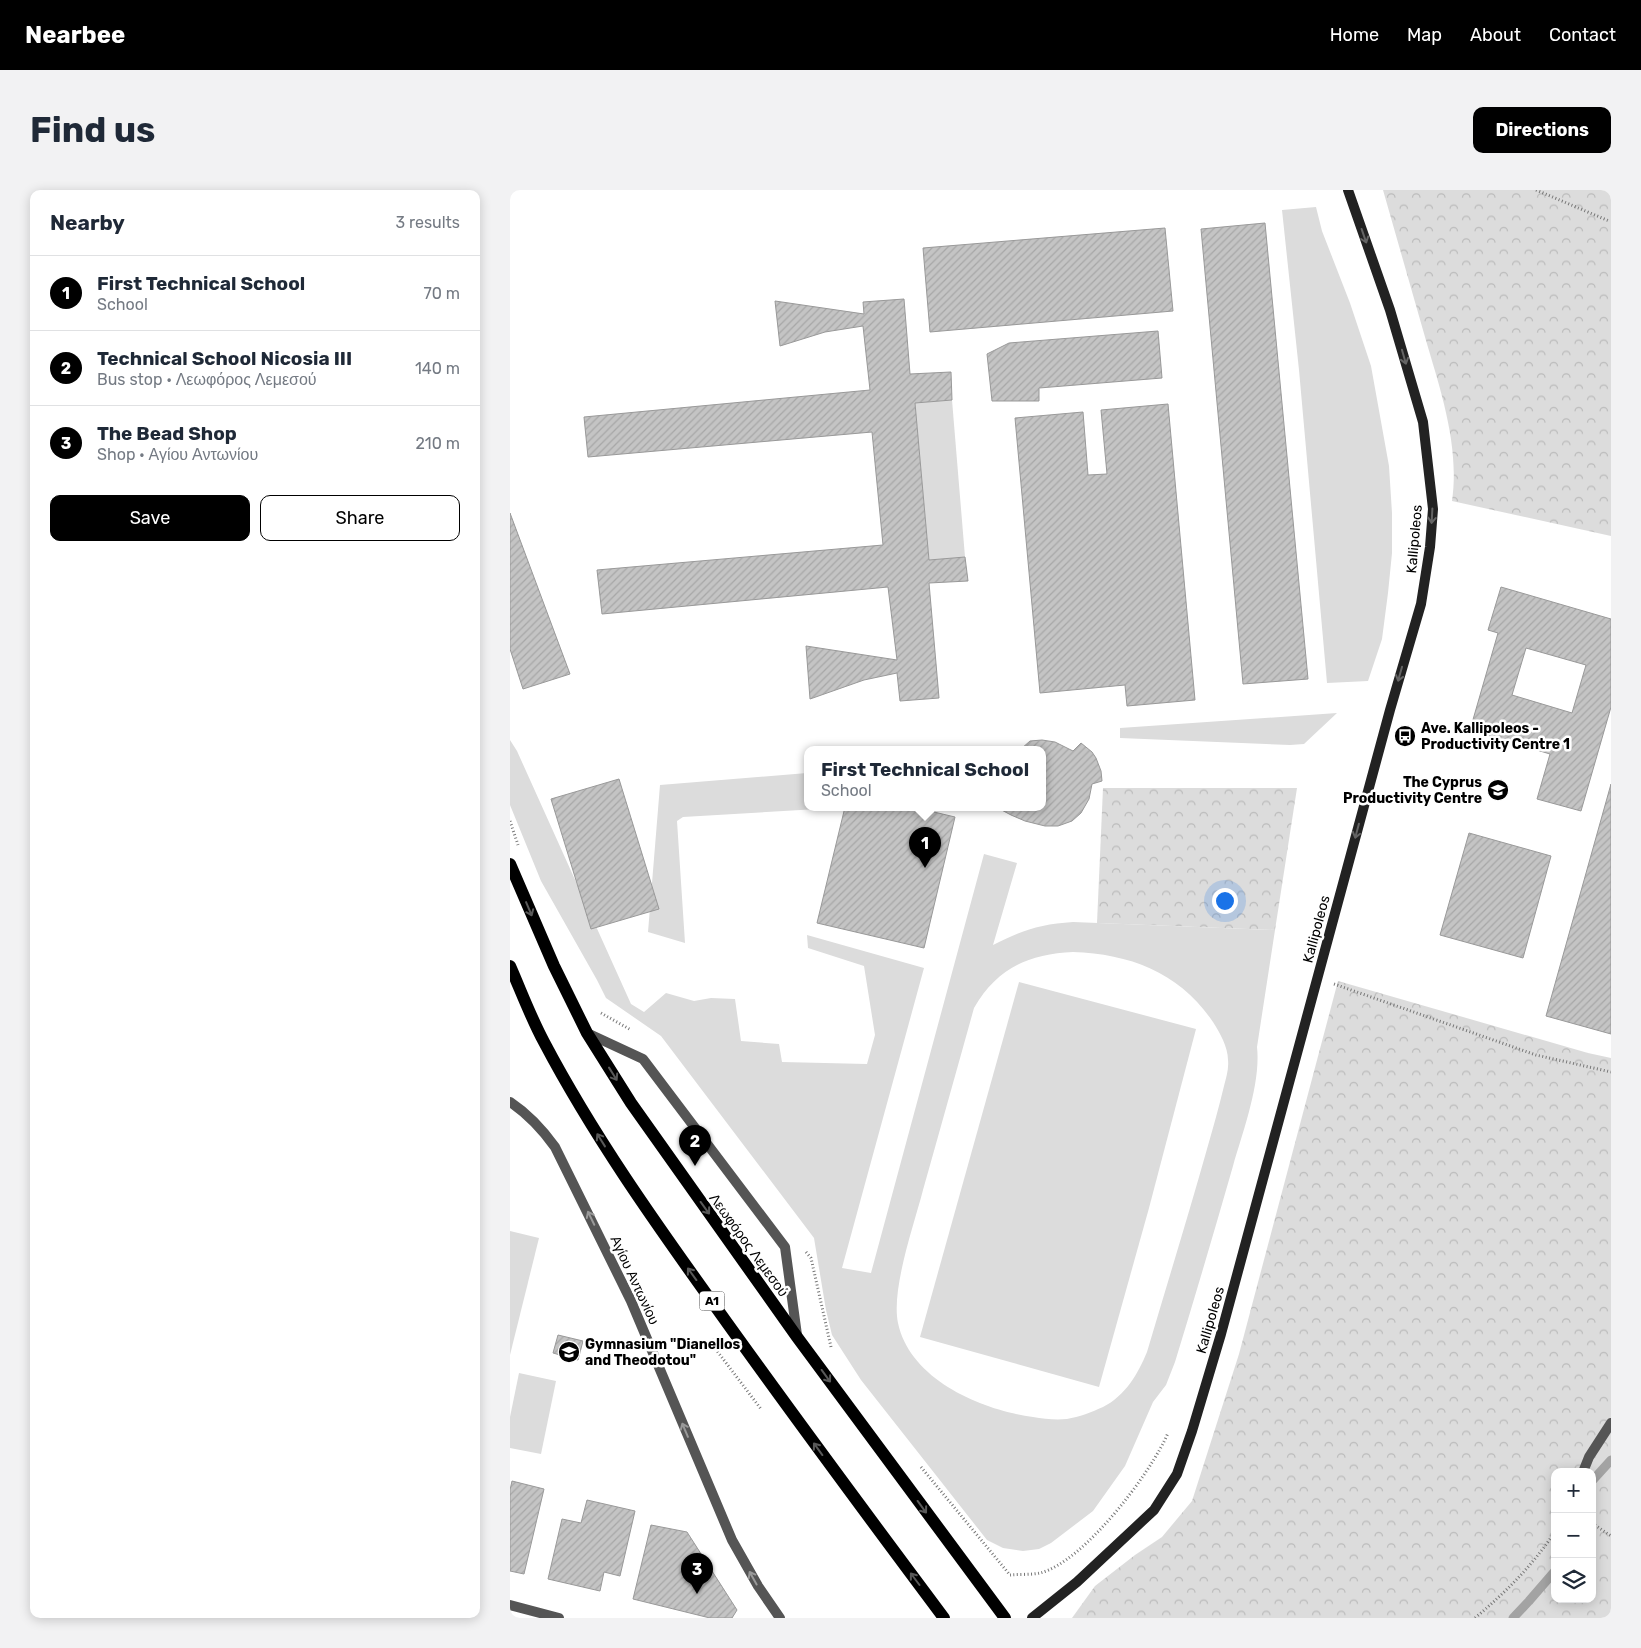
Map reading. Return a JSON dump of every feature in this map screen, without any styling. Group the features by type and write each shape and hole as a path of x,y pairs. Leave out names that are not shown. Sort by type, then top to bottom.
{"main road":[{"name":"Kallipoleos","path":"1032,1618 1077,1582 1154,1510 1177,1474 1221,1334 1387,720 1421,604 1430,547 1433,509 1423,422 1390,310 1348,190"},
{"name":"Λεωφόρος Λεμεσού","path":"510,864 554,966 587,1033 631,1103 797,1337 1005,1618"},
{"name":"A1","path":"510,966 543,1040 577,1102 617,1165 772,1385 944,1618"}],"street":[{"path":"587,1033 643,1059 785,1247 797,1337"},
{"name":"Αγίου Αντωνίου","path":"510,1102 521,1109 539,1126 555,1147 632,1301 732,1540 758,1586 780,1618"},
{"path":"1585,1468 1589,1457 1611,1423"},
{"path":"510,1605 560,1618"}],"path":[{"path":"1536,190 1610,220"},
{"path":"1317,978 1536,1055 1611,1072"},
{"path":"805,1250 811,1258 832,1350"},
{"path":"915,1459 1010,1575 1041,1573 1064,1561 1096,1534 1135,1489 1164,1444 1171,1427"},
{"path":"1596,1526 1611,1536"},
{"path":"1475,1618 1520,1577 1551,1538"}],"green space":[{"path":"1383,190 1611,190 1611,536 1452,501 1453,459 1447,417"},
{"path":"1316,207 1322,231 1350,303 1371,366 1389,466 1392,553 1382,639 1368,681 1327,683 1299,370 1282,210"},
{"path":"952,400 965,557 929,560 915,403"},
{"path":"1337,713 1304,744 1120,738 1120,728"},
{"path":"510,740 517,751 631,1004 644,1012 666,993 694,1001 711,998 735,999 741,1041 779,1044 782,1062 867,1064 875,1035 864,966 808,948 807,935 924,968 842,1268 871,1273 984,854 1017,863 993,945 1013,935 1032,929 1051,924 1073,922 1275,930 1257,1047 1258,1061 1254,1091 1175,1362 1166,1385 1153,1402 1125,1466 1093,1511 1051,1543 1039,1549 1023,1551 1003,1548 987,1540 861,1380 832,1335 814,1238 661,1036 606,998 541,881 510,805","holes":["1057,953 1094,954 1115,957 1152,969 1185,991 1200,1005 1213,1022 1227,1050 1228,1067 1218,1110 1192,1200 1147,1352 1139,1368 1124,1391 1103,1407 1072,1418 1046,1419 992,1407 951,1389 933,1376 917,1361 905,1343 898,1323 898,1293 900,1275 909,1238 974,1008 983,994 1004,973 1028,960"]},
{"path":"804,773 804,810 683,817 677,821 685,943 648,932 660,785"},
{"path":"1103,788 1297,788 1275,930 1097,923"},
{"path":"1338,981 1611,1058 1611,1618 1072,1618 1095,1586 1162,1537 1192,1501 1239,1354"},
{"path":"1019,982 1196,1029 1099,1387 920,1337"},
{"path":"510,1231 539,1238 510,1355"},
{"path":"519,1373 556,1381 541,1454 510,1448 510,1417"}],"building":[{"path":"1265,223 1308,679 1243,684 1201,229"},
{"path":"1165,228 1173,311 930,332 923,248"},
{"path":"904,299 910,374 951,372 952,400 915,403 929,560 965,557 968,581 929,583 939,698 900,701 897,673 864,680 810,699 806,646 897,660 888,587 602,614 597,570 883,545 872,432 588,457 584,417 870,390 863,326 825,332 780,346 775,301 864,314 863,302"},
{"path":"1158,331 1162,378 1039,388 1039,401 992,401 987,354 1009,343"},
{"path":"1168,404 1195,700 1127,706 1125,685 1040,693 1015,418 1083,412 1088,475 1107,474 1101,410"},
{"path":"510,513 570,674 523,689 510,649"},
{"path":"1501,587 1611,619 1611,707 1581,811 1537,799 1550,754 1470,730 1498,633 1488,630","holes":["1526,648 1586,665 1572,713 1512,695"]},
{"path":"1030,741 1055,742 1073,751 1081,743 1096,758 1101,771 1102,781 1092,784 1089,799 1081,813 1072,821 1058,826 1045,826 1025,821 1004,811 1046,811 1046,746 1024,746"},
{"path":"619,779 659,909 591,929 551,799"},
{"path":"1611,784 1611,1034 1546,1016"},
{"path":"844,811 934,811 955,817 924,948 817,923"},
{"path":"1469,833 1551,856 1523,958 1440,935"},
{"path":"558,1335 583,1341 578,1360 553,1353"},
{"path":"512,1481 544,1489 524,1574 510,1571 510,1490"},
{"path":"587,1500 635,1511 620,1576 604,1572 600,1591 548,1579 562,1519 581,1523"},
{"path":"651,1525 687,1532 737,1610 732,1618 710,1618 633,1599"}],"waterway":[{"path":"1596,1477 1611,1460"},
{"path":"1513,1618 1551,1576"}],"place":[{"name":"Ave. Kallipoleos - Productivity Centre 1","path":"1405,736"},
{"name":"The Cyprus Productivity Centre","path":"1498,790"},
{"name":"First Technical School","path":"925,868"},
{"name":"Technical School Nicosia III","path":"695,1166"},
{"name":"Gymnasium \"Dianellos and Theodotou\"","path":"569,1352"},
{"name":"The Bead Shop","path":"697,1594"}]}
